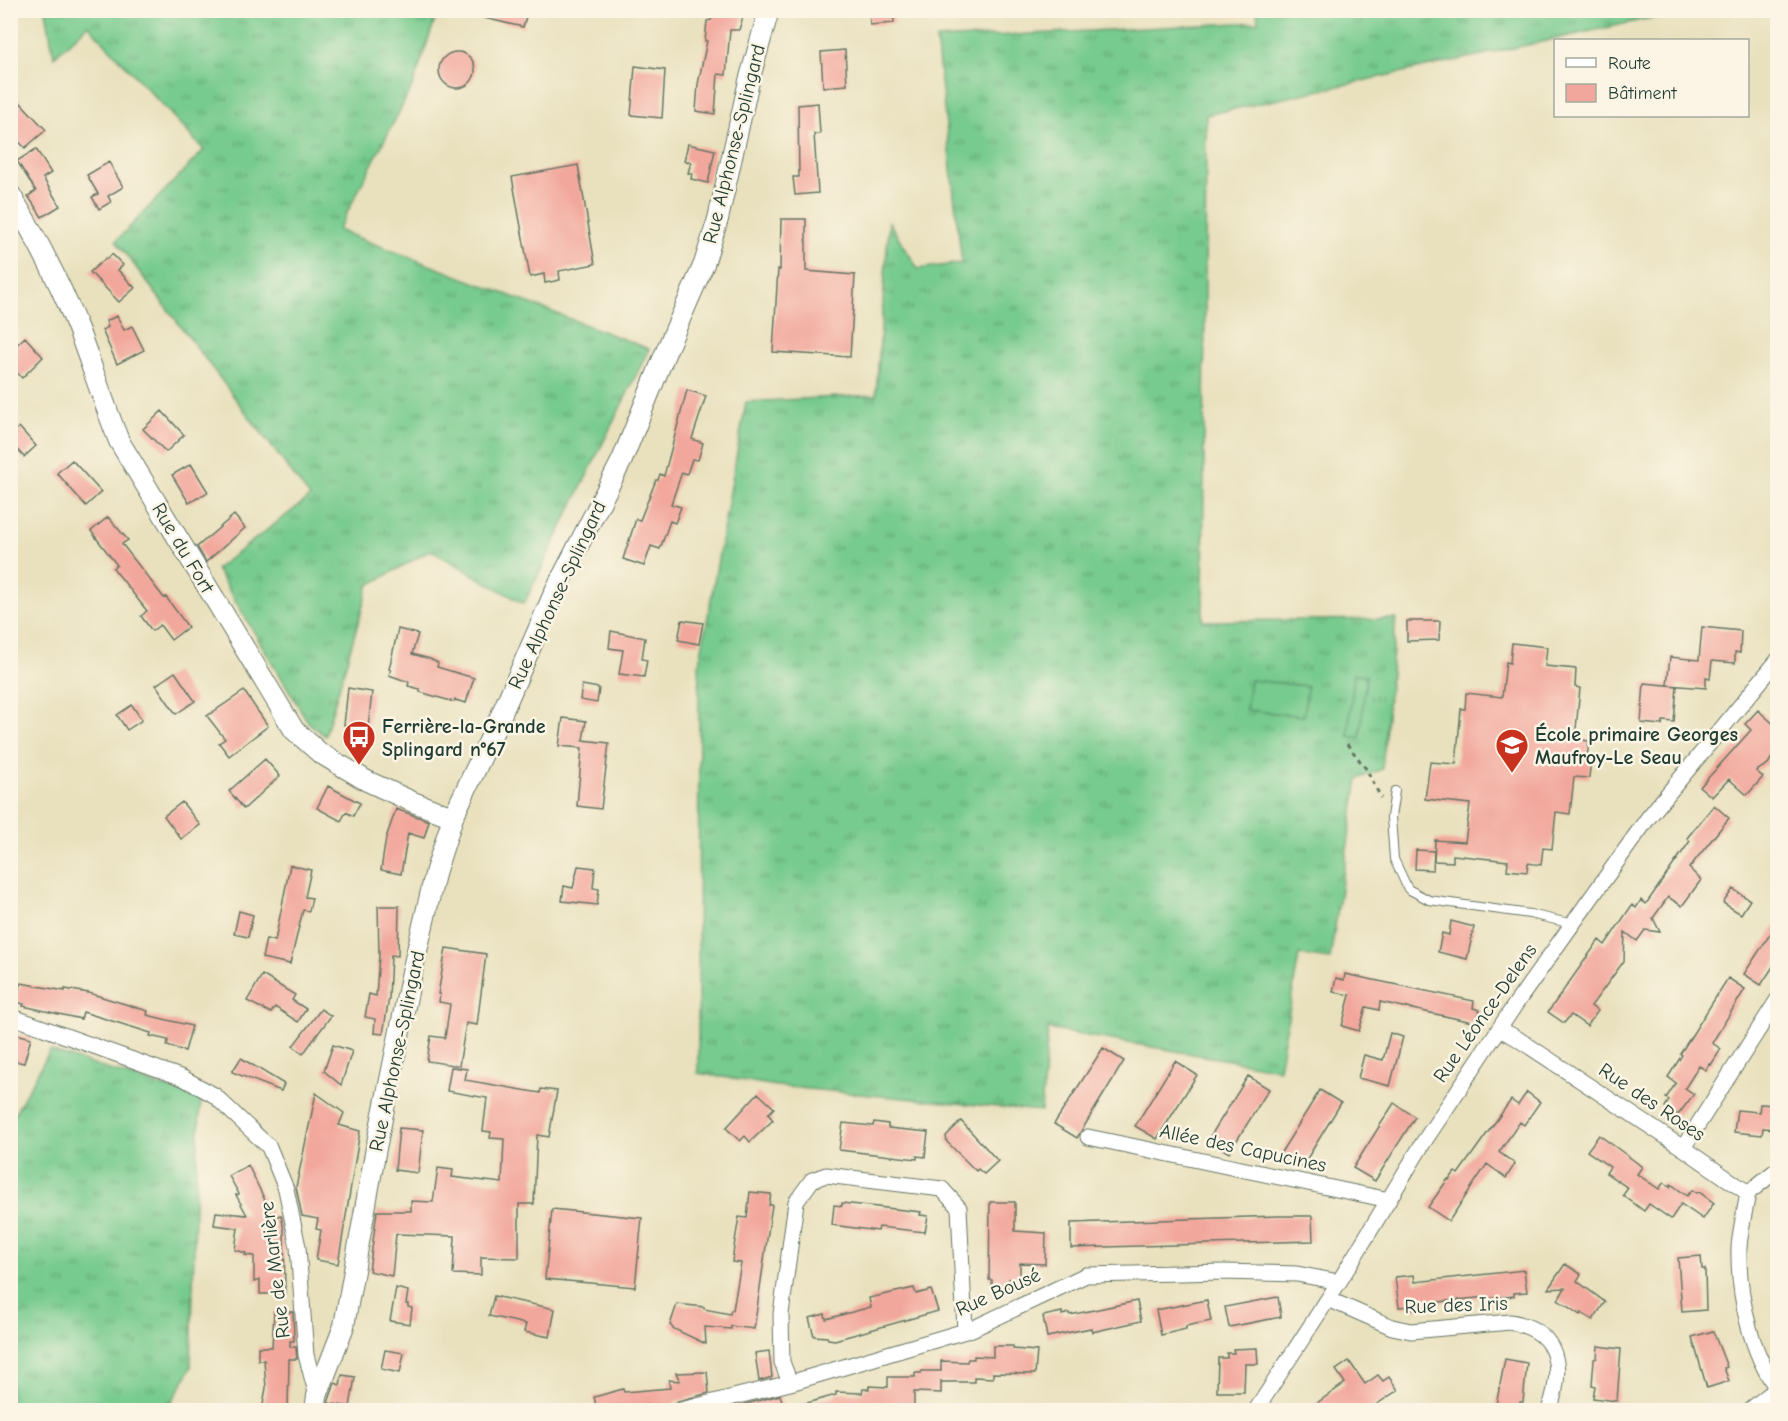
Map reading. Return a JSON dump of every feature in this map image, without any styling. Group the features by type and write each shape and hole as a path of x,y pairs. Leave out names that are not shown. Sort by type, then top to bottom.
{"street":[{"name":"Rue Alphonse-Splingard","path":"316,1403 344,1326 376,1148 412,972 436,870 453,817 498,722 555,591 622,460 704,264 718,219 749,81 769,10"},
{"name":"Rue du Fort","path":"10,194 27,221 73,318 119,441 294,730 320,753 367,781 453,817"},
{"name":"Rue Léonce-Delens","path":"1256,1410 1339,1282 1423,1143 1499,1029 1648,818 1778,660"},
{"path":"1683,1148 1778,999"},
{"name":"Rue de Marlière","path":"10,1016 193,1084 214,1095 269,1147 286,1189 295,1236 303,1297 306,1355 316,1403"},
{"name":"Rue des Roses","path":"1499,1029 1515,1037 1748,1193"},
{"name":"Allée des Capucines","path":"1088,1137 1389,1200"},
{"path":"1750,1410 1777,1389 1752,1339 1740,1288 1739,1246 1748,1193 1778,1169"},
{"path":"790,1383 783,1362 781,1314 796,1202 812,1180 826,1175 942,1189 959,1208 965,1331"},
{"name":"Rue Bousé","path":"681,1410 790,1383 965,1331 1086,1275 1225,1272 1297,1274 1339,1282"},
{"name":"Rue des Iris","path":"1328,1299 1392,1327 1411,1331 1510,1323 1521,1324 1539,1332 1557,1359 1558,1380 1549,1410"}],"lane":[{"path":"1395,792 1391,817 1394,859 1408,889 1429,900 1530,914 1573,924"}],"path":[{"path":"1347,744 1367,770 1391,817"}],"green space":[{"path":"1257,10 1683,11 1206,115 1203,621 1396,619 1382,769 1358,779 1330,959 1299,955 1279,1069 1048,1029 1041,1111 777,1086 698,1073 699,666 746,402 876,395 889,222 918,269 962,263 936,39 1258,22"},
{"path":"46,11 438,11 413,85 338,230 649,349 524,604 431,550 369,585 325,736 308,722 216,569 310,497 116,241 204,150 88,25 54,57"},
{"path":"1354,674 1366,675 1360,738 1348,736"},
{"path":"1250,680 1307,686 1304,716 1246,710"},
{"path":"50,1051 201,1099 196,1172 191,1368 167,1410 11,1410 11,1120"}],"building":[{"path":"476,10 528,10 523,27 475,16"},
{"path":"715,10 745,10 739,30 730,30 726,75 718,74 715,114 696,111 698,84 707,41 705,41 707,21 711,20"},
{"path":"869,10 893,10 894,23 870,25"},
{"path":"845,50 847,85 823,87 821,52"},
{"path":"457,52 469,58 475,70 469,82 457,88 445,82 439,70 445,58"},
{"path":"635,66 665,70 662,118 631,115"},
{"path":"19,101 46,130 25,148 10,132 10,108"},
{"path":"818,103 820,134 814,134 818,193 795,195 793,177 799,177 798,105"},
{"path":"688,144 715,150 708,183 691,179 692,174 688,173 691,162 684,161"},
{"path":"36,149 51,173 43,178 60,206 42,217 28,196 36,191 17,161"},
{"path":"109,162 123,187 108,196 111,202 99,209 92,197 98,194 87,175"},
{"path":"578,165 595,264 559,271 560,280 545,283 544,274 530,277 512,177"},
{"path":"781,219 806,219 806,271 855,275 850,357 773,352 778,269 780,270"},
{"path":"112,254 123,265 118,270 135,288 119,302 90,272"},
{"path":"117,316 124,330 132,326 144,350 117,364 102,330 108,327 106,321"},
{"path":"25,337 43,357 22,378 10,365 10,351"},
{"path":"687,390 706,396 692,439 703,443 698,460 692,459 687,474 682,472 671,504 681,507 675,523 670,521 660,549 651,546 644,566 623,559 636,519 640,520 656,480 660,474 664,476"},
{"path":"162,411 184,435 166,452 143,429"},
{"path":"19,427 36,446 24,457 10,442 10,435"},
{"path":"72,460 101,492 86,506 57,473"},
{"path":"191,464 208,492 189,503 172,475"},
{"path":"234,515 245,528 206,562 197,547"},
{"path":"108,517 128,540 122,544 188,627 171,640 160,625 152,631 141,616 147,611 113,568 117,565 91,531"},
{"path":"682,620 703,623 699,644 678,640"},
{"path":"1407,621 1440,621 1439,640 1407,641"},
{"path":"1702,627 1741,631 1740,653 1735,652 1735,663 1712,661 1710,678 1706,677 1706,688 1667,685 1670,657 1699,660"},
{"path":"398,629 418,634 412,654 438,663 437,667 474,678 466,703 455,700 454,702 420,692 420,689 408,686 409,682 389,675"},
{"path":"611,631 645,638 642,659 647,660 644,677 619,674 623,650 609,648"},
{"path":"1512,643 1547,647 1545,666 1576,669 1575,687 1580,688 1575,739 1589,741 1587,758 1591,758 1589,778 1574,777 1570,814 1556,812 1552,849 1543,848 1541,865 1528,863 1527,872 1507,870 1508,861 1453,855 1453,862 1434,861 1435,840 1465,842 1470,804 1425,799 1430,762 1456,764 1461,709 1465,709 1466,693 1502,697 1506,662 1510,663"},
{"path":"175,672 195,701 176,714 156,685"},
{"path":"1644,683 1677,686 1674,722 1663,721 1662,725 1641,723"},
{"path":"582,685 599,688 597,703 580,700"},
{"path":"348,688 372,692 368,727 344,725"},
{"path":"244,691 268,726 229,756 219,743 225,739 207,716"},
{"path":"132,705 142,720 127,730 117,715"},
{"path":"1758,710 1778,728 1778,747 1768,764 1756,771 1763,777 1747,795 1729,779 1712,797 1700,787 1751,730 1745,724"},
{"path":"563,718 586,721 583,740 609,743 601,809 577,806 582,748 559,746"},
{"path":"265,759 280,776 244,809 229,791"},
{"path":"328,786 360,803 353,816 346,812 341,821 317,808"},
{"path":"182,802 200,825 181,839 164,816"},
{"path":"1714,805 1729,818 1689,868 1701,880 1682,906 1668,897 1653,918 1660,932 1645,930 1637,941 1625,932 1624,961 1591,1006 1598,1011 1587,1026 1571,1015 1564,1023 1548,1012 1599,940 1605,945 1632,905 1636,908 1641,900 1646,904 1690,841 1687,838"},
{"path":"396,809 429,821 424,838 408,833 401,874 381,870 386,838"},
{"path":"1416,850 1434,851 1433,870 1415,869"},
{"path":"290,865 311,870 305,897 312,898 309,911 303,910 290,964 262,958 266,939 275,941"},
{"path":"578,866 595,868 593,888 599,889 597,905 562,901 564,886 573,888"},
{"path":"1733,889 1750,900 1741,914 1723,903"},
{"path":"378,906 399,906 398,956 391,955 389,998 383,1034 374,1033 375,1019 365,1017 369,994 376,996 379,955"},
{"path":"239,911 253,915 248,937 234,934"},
{"path":"1451,921 1474,927 1467,959 1438,952 1442,933 1449,935"},
{"path":"1778,922 1778,959 1761,985 1744,974"},
{"path":"446,948 486,954 477,1025 466,1023 459,1066 427,1061 431,1036 445,1038 450,1004 439,1002 440,994 438,994"},
{"path":"1345,974 1474,1001 1473,1008 1480,1010 1477,1023 1380,1002 1379,1010 1366,1007 1359,1031 1342,1026 1350,995 1333,992 1336,978 1344,980"},
{"path":"262,975 295,995 292,1000 306,1009 298,1022 275,1007 271,1013 247,1001"},
{"path":"1728,978 1745,989 1712,1043 1721,1049 1706,1070 1699,1066 1685,1088 1694,1094 1678,1115 1665,1107 1669,1100 1666,1098 1676,1083 1668,1077"},
{"path":"21,983 89,993 148,1011 147,1015 192,1026 185,1051 167,1046 168,1040 150,1036 151,1033 83,1012 81,1019 23,1006 24,1004 15,1002"},
{"path":"321,1009 331,1016 303,1054 293,1046"},
{"path":"10,1032 31,1038 24,1063 10,1060"},
{"path":"1390,1033 1403,1037 1390,1086 1358,1078 1364,1055 1383,1060"},
{"path":"333,1045 352,1051 341,1085 324,1071"},
{"path":"1103,1048 1124,1061 1077,1138 1054,1124"},
{"path":"241,1058 284,1084 281,1091 232,1072"},
{"path":"1175,1061 1197,1075 1157,1139 1135,1126"},
{"path":"451,1067 467,1069 465,1080 540,1093 541,1089 557,1091 549,1137 537,1135 534,1204 519,1204 519,1258 481,1257 481,1275 453,1274 455,1236 396,1234 392,1276 369,1271 377,1211 411,1211 411,1201 433,1202 438,1168 453,1170 452,1177 502,1183 504,1139 490,1138 491,1132 483,1131 487,1098 447,1091"},
{"path":"1248,1076 1269,1089 1229,1153 1208,1140"},
{"path":"1320,1090 1341,1103 1302,1167 1280,1154"},
{"path":"1527,1092 1540,1102 1524,1125 1520,1122 1499,1152 1515,1164 1506,1178 1487,1164 1449,1221 1428,1207 1448,1179 1455,1172 1458,1174 1511,1100 1518,1105"},
{"path":"316,1093 344,1113 339,1125 360,1131 338,1264 316,1260 321,1230 316,1229 318,1219 302,1216 296,1187"},
{"path":"758,1093 774,1108 768,1114 773,1120 750,1142 745,1136 740,1141 726,1128"},
{"path":"1394,1103 1415,1117 1375,1181 1353,1168"},
{"path":"1760,1104 1778,1105 1778,1129 1763,1128 1762,1135 1734,1132 1737,1110 1759,1112"},
{"path":"961,1121 998,1161 984,1174 978,1169 976,1171 947,1142 946,1136"},
{"path":"874,1122 888,1124 888,1128 928,1132 925,1157 917,1156 917,1159 839,1150 843,1123 873,1126"},
{"path":"399,1128 423,1130 418,1173 395,1170"},
{"path":"1599,1135 1642,1167 1637,1174 1659,1189 1664,1182 1670,1187 1671,1184 1687,1196 1692,1190 1699,1192 1714,1203 1703,1219 1681,1204 1671,1219 1649,1204 1644,1211 1623,1195 1628,1188 1606,1173 1610,1167 1587,1151"},
{"path":"248,1165 273,1217 281,1215 284,1231 285,1294 260,1294 260,1280 254,1282 254,1256 235,1250 238,1228 214,1225 216,1212 247,1215 229,1176"},
{"path":"750,1192 771,1194 769,1205 772,1205 754,1329 731,1326 731,1329 705,1327 706,1344 670,1325 677,1304 704,1307 704,1309 730,1314 733,1310 741,1263 732,1262 734,1247 739,1217 747,1218"},
{"path":"990,1202 1015,1202 1015,1231 1046,1233 1045,1264 1020,1263 1020,1279 1009,1279 1009,1287 992,1286 992,1280 989,1280"},
{"path":"842,1203 921,1212 920,1215 928,1216 925,1232 879,1227 878,1231 832,1225 834,1205 842,1206"},
{"path":"552,1209 642,1218 635,1287 545,1279"},
{"path":"1312,1216 1313,1241 1071,1248 1071,1223"},
{"path":"1701,1256 1702,1269 1705,1269 1706,1310 1682,1312 1678,1258"},
{"path":"1565,1264 1581,1274 1577,1281 1605,1302 1593,1320 1581,1313 1580,1315 1558,1300 1565,1288 1548,1289"},
{"path":"1524,1270 1527,1292 1514,1293 1514,1296 1439,1302 1439,1305 1412,1309 1412,1306 1399,1307 1395,1277 1414,1275 1415,1282"},
{"path":"396,1288 408,1291 406,1304 412,1308 410,1324 390,1321"},
{"path":"914,1288 916,1294 931,1290 938,1311 835,1340 814,1336 809,1318 825,1314 826,1319 871,1307 869,1298"},
{"path":"494,1296 555,1309 550,1337 524,1332 526,1324 489,1316"},
{"path":"1278,1297 1281,1317 1229,1327 1225,1307"},
{"path":"1207,1300 1211,1321 1186,1326 1186,1329 1161,1335 1156,1310"},
{"path":"1137,1301 1141,1321 1092,1332 1091,1328 1047,1337 1043,1316 1062,1312 1062,1315 1069,1313 1070,1315"},
{"path":"274,1311 293,1312 294,1341 290,1341 290,1347 296,1347 297,1359 289,1359 288,1410 262,1410 266,1388 264,1360 258,1360 258,1347 272,1347"},
{"path":"1713,1331 1727,1367 1724,1368 1729,1381 1707,1388 1692,1337"},
{"path":"993,1346 1013,1346 1013,1349 1037,1351 1035,1374 993,1373 993,1378 974,1377 974,1382 941,1382 941,1393 914,1392 914,1406 888,1406 888,1410 796,1410 796,1406 836,1395 836,1392 862,1393 863,1389 869,1389 869,1386 888,1387 888,1377 915,1377 915,1373 922,1371 941,1371 941,1361 967,1362 968,1359 974,1359 974,1356 993,1357"},
{"path":"1598,1346 1621,1349 1617,1401 1593,1398 1594,1359 1597,1358"},
{"path":"1257,1348 1258,1364 1245,1364 1244,1392 1217,1392 1218,1358 1227,1358 1227,1353 1234,1353 1233,1349"},
{"path":"385,1350 404,1353 400,1373 381,1369"},
{"path":"769,1351 772,1377 759,1381 755,1353"},
{"path":"1505,1359 1527,1363 1523,1402 1520,1402 1519,1410 1495,1410"},
{"path":"1349,1361 1365,1384 1378,1375 1383,1381 1389,1377 1398,1390 1368,1410 1307,1410 1345,1383 1336,1370"},
{"path":"707,1372 709,1393 678,1401 674,1403 671,1410 648,1410 648,1405 619,1408 619,1410 597,1410 594,1397 623,1389 624,1392 670,1388 669,1380 680,1381 676,1373"},
{"path":"342,1375 355,1377 350,1407 328,1403 335,1383 340,1385"},
{"path":"780,1395 785,1410 727,1410 727,1409"}],"place":[{"name":"Ferrière-la-Grande Splingard n°67","path":"359,766"},
{"name":"École primaire Georges Maufroy-Le Seau","path":"1512,774"}]}
